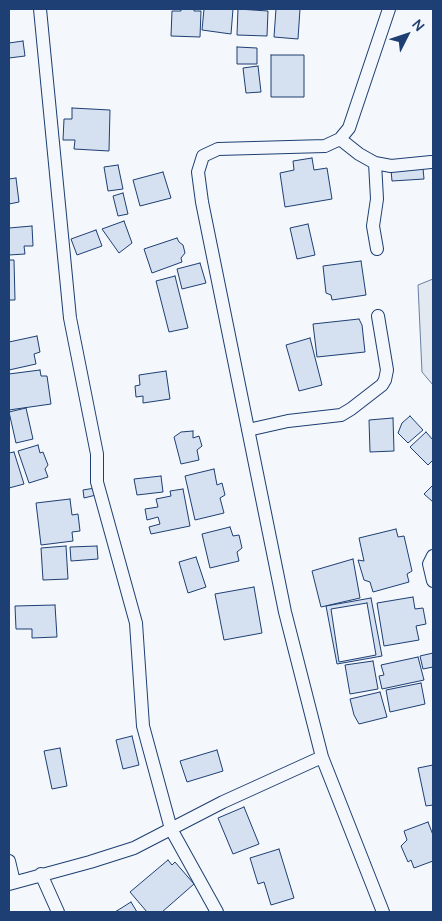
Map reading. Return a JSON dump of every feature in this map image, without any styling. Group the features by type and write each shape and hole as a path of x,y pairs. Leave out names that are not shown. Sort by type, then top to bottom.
{"street":[{"path":"40,9 70,318 96,454 97,482 136,622 143,726 171,829 217,912"},
{"path":"382,912 322,757 285,612 202,202 198,172 203,156 218,149 325,146 340,139 349,128 386,10"},
{"path":"340,139 359,154 375,163 391,166 431,162"},
{"path":"375,163 377,199 373,226 376,249"},
{"path":"248,430 288,421 341,415 382,385 385,380 386,370 378,316"},
{"path":"433,556 429,564 433,581"},
{"path":"9,861 11,883 134,848 224,802 322,757"},
{"path":"41,874 58,912"}],"shaded area":[{"path":"433,279 433,385 422,372 418,285"}],"building":[{"path":"181,9 201,11 200,37 171,36 172,11 181,11"},
{"path":"204,9 233,9 231,34 202,30"},
{"path":"238,9 268,11 267,36 237,35"},
{"path":"276,9 300,9 298,39 274,37"},
{"path":"23,41 25,56 9,58 9,43"},
{"path":"237,47 257,48 257,64 237,64"},
{"path":"271,55 304,55 304,97 271,97"},
{"path":"258,66 261,92 246,93 243,68"},
{"path":"72,108 110,110 109,151 74,149 75,140 63,140 64,119 72,119"},
{"path":"312,158 314,170 327,168 332,199 285,207 280,173 294,170 293,161"},
{"path":"118,165 123,189 108,191 104,167"},
{"path":"423,168 424,179 392,181 391,170"},
{"path":"163,172 171,198 140,206 133,180"},
{"path":"16,178 19,202 9,204 9,179"},
{"path":"123,193 128,214 118,216 113,196"},
{"path":"124,221 132,243 119,253 102,229"},
{"path":"308,224 315,255 297,259 290,228"},
{"path":"32,226 33,246 24,246 25,254 9,255 9,228"},
{"path":"96,230 102,246 77,255 71,239"},
{"path":"177,238 183,245 185,253 181,258 182,262 152,273 144,249"},
{"path":"9,260 14,260 15,300 9,300"},
{"path":"361,261 366,295 332,300 331,295 326,293 323,266"},
{"path":"200,263 206,283 182,289 177,269"},
{"path":"175,276 188,328 169,332 156,281"},
{"path":"359,319 362,325 365,352 317,357 313,324"},
{"path":"37,336 40,352 34,354 36,364 9,370 9,342"},
{"path":"310,338 322,385 299,391 286,345"},
{"path":"40,370 41,376 47,376 51,404 9,410 9,374"},
{"path":"166,371 170,399 143,403 143,396 136,397 135,386 140,385 139,375"},
{"path":"26,408 33,439 16,443 9,412"},
{"path":"410,416 423,430 408,443 398,433 402,423"},
{"path":"393,418 394,451 370,452 369,420"},
{"path":"193,431 193,438 199,436 202,446 197,450 199,460 181,464 174,437 181,432"},
{"path":"426,432 433,440 433,460 428,465 410,447"},
{"path":"38,445 40,453 43,452 48,465 45,469 48,477 29,483 18,451"},
{"path":"14,452 24,484 9,488 9,453"},
{"path":"214,469 217,485 222,483 225,495 220,498 224,513 195,520 185,476"},
{"path":"161,476 163,492 137,495 134,479"},
{"path":"433,485 433,502 424,494"},
{"path":"95,488 96,495 84,498 83,490"},
{"path":"183,489 190,526 151,534 149,527 160,524 158,517 147,520 145,509 158,507 156,499 171,496 170,491"},
{"path":"70,499 72,515 78,514 80,531 72,532 73,541 41,545 36,503"},
{"path":"230,527 233,536 239,535 242,548 237,552 239,561 210,568 202,534"},
{"path":"396,529 398,537 404,536 412,571 407,574 409,582 373,592 370,582 364,580 358,560 364,561 359,538"},
{"path":"66,546 68,579 43,580 41,548"},
{"path":"97,546 98,559 71,561 70,547"},
{"path":"196,557 206,587 188,593 179,562"},
{"path":"353,559 360,598 321,607 312,571"},
{"path":"254,587 262,633 224,640 215,594"},
{"path":"413,597 415,609 423,608 426,624 416,626 419,640 384,646 377,603"},
{"path":"371,598 382,656 337,664 326,606"},
{"path":"367,603 376,655 339,662 331,609"},
{"path":"55,605 57,637 32,638 32,629 16,629 15,606"},
{"path":"433,653 433,667 423,669 420,656"},
{"path":"418,657 424,680 382,689 379,676 384,675 381,665"},
{"path":"373,661 378,689 350,694 345,665"},
{"path":"421,683 425,704 390,712 386,690"},
{"path":"380,692 387,717 359,724 354,715 350,699"},
{"path":"132,736 139,765 123,769 116,740"},
{"path":"60,748 67,786 52,789 44,751"},
{"path":"217,750 223,771 187,782 180,761"},
{"path":"433,765 433,805 426,806 418,768"},
{"path":"244,807 259,844 233,854 218,818"},
{"path":"428,822 433,835 433,861 414,868 411,860 408,862 401,846 407,840 404,831"},
{"path":"279,849 294,898 271,905 264,882 258,884 250,858"},
{"path":"168,860 172,865 175,862 194,884 162,912 147,912 130,892"},
{"path":"131,902 137,912 115,912"}]}
